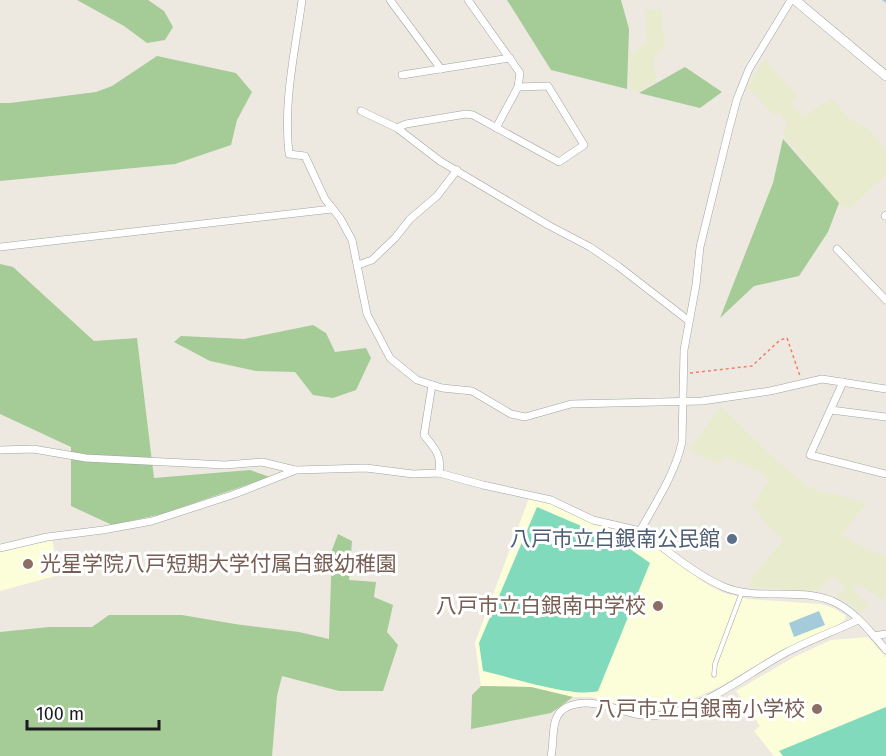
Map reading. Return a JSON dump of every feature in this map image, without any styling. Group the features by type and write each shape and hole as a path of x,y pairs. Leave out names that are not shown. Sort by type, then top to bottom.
{"street":[{"path":"302,0 289,80 286,129 290,154 305,156 332,209 340,218 352,240 366,314 390,358 417,380 442,388 472,391 512,414 525,417 571,404 591,402 624,404 727,398 822,379 886,389"},
{"path":"390,0 441,69"},
{"path":"468,0 520,73 518,87 496,128"},
{"path":"640,531 674,470 679,456 682,442 682,374 700,247 737,99 749,69 793,0 886,76"},
{"path":"402,75 510,58"},
{"path":"397,128 406,124 466,114 473,115 559,162 584,144 548,86 518,87"},
{"path":"361,111 397,128 440,161 548,225 590,247 689,321"},
{"path":"358,265 372,260 395,238 410,219 437,196 457,170"},
{"path":"0,247 332,209"},
{"path":"837,249 886,300"},
{"path":"843,382 810,455 886,474"},
{"path":"432,385 424,435 441,461 439,473"},
{"path":"831,410 886,417"},
{"path":"0,450 33,449 86,458 225,465 262,462 296,470 366,468 413,474 439,473 551,500 593,520 640,531 701,574 724,587 742,592 803,595 841,605 886,650"},
{"path":"0,548 47,537 152,521 235,494 296,470"},
{"path":"551,756 558,713 568,707 586,702 648,716 677,711 707,699 788,652 858,620"},
{"path":"874,636 886,634"}],"lane":[{"path":"714,675 715,664 742,592"}],"path":[{"path":"682,374 752,366 780,340 787,338 802,382"}],"shaded area":[{"path":"77,0 148,0 164,11 173,27 165,40 147,43 124,26"},
{"path":"507,0 621,0 629,29 627,89 551,70"},
{"path":"661,9 665,48 658,51 654,62 656,81 638,92 631,89 629,82 630,53 638,52 638,47 647,43 645,10"},
{"path":"157,56 236,73 252,92 237,120 231,145 175,164 0,181 0,103 96,92 112,86"},
{"path":"764,59 798,96 790,102 802,117 832,98 849,119 864,126 875,136 886,153 886,175 851,207 841,207 782,133 788,126 779,112 774,115 747,87"},
{"path":"685,67 722,92 700,108 639,93"},
{"path":"783,139 839,203 828,232 799,276 754,286 720,318 773,183"},
{"path":"0,264 13,267 94,341 137,338 154,478 250,470 270,477 162,514 112,525 71,506 71,447 0,414"},
{"path":"313,325 326,333 335,352 366,348 371,358 356,390 333,398 313,395 295,372 256,371 210,361 174,342 181,336 244,339"},
{"path":"721,406 779,463 808,486 818,491 867,502 842,535 886,557 886,596 882,600 858,584 852,589 869,604 860,613 848,602 837,597 845,587 832,576 817,592 748,587 756,572 784,540 770,528 752,506 768,481 766,476 725,457 718,464 689,450"},
{"name":"八戸市立白銀南中学校","path":"529,498 551,503 634,532 708,585 724,593 748,599 821,604 833,608 846,618 838,626 778,652 723,685 696,698 657,711 634,708 591,697 573,697 531,687 481,686 475,643"},
{"path":"338,534 352,541 349,580 376,582 374,597 393,605 387,632 398,645 383,691 339,691 282,676 277,696 272,756 0,756 0,632 49,627 92,627 109,615 182,615 299,632 329,639 332,550"},
{"name":"光星学院八戸短期大学付属白銀幼稚園","path":"52,539 59,575 0,591 0,552"},
{"name":"八戸市立白銀南小学校","path":"868,637 886,657 886,756 774,756 754,731 760,726 736,691 794,657 831,640"},
{"path":"481,686 531,687 573,697 551,713 471,729 472,695"}],"green space":[{"path":"537,507 600,534 626,537 633,541 630,549 650,563 598,691 574,692 483,671 479,643"},
{"path":"886,707 886,756 783,756 779,751"}],"water":[{"path":"819,611 825,625 794,637 789,623"}],"place":[{"name":"八戸市立白銀南公民館","path":"732,539"},
{"name":"光星学院八戸短期大学付属白銀幼稚園","path":"28,564"},
{"name":"八戸市立白銀南中学校","path":"658,606"},
{"name":"八戸市立白銀南小学校","path":"817,709"}]}
